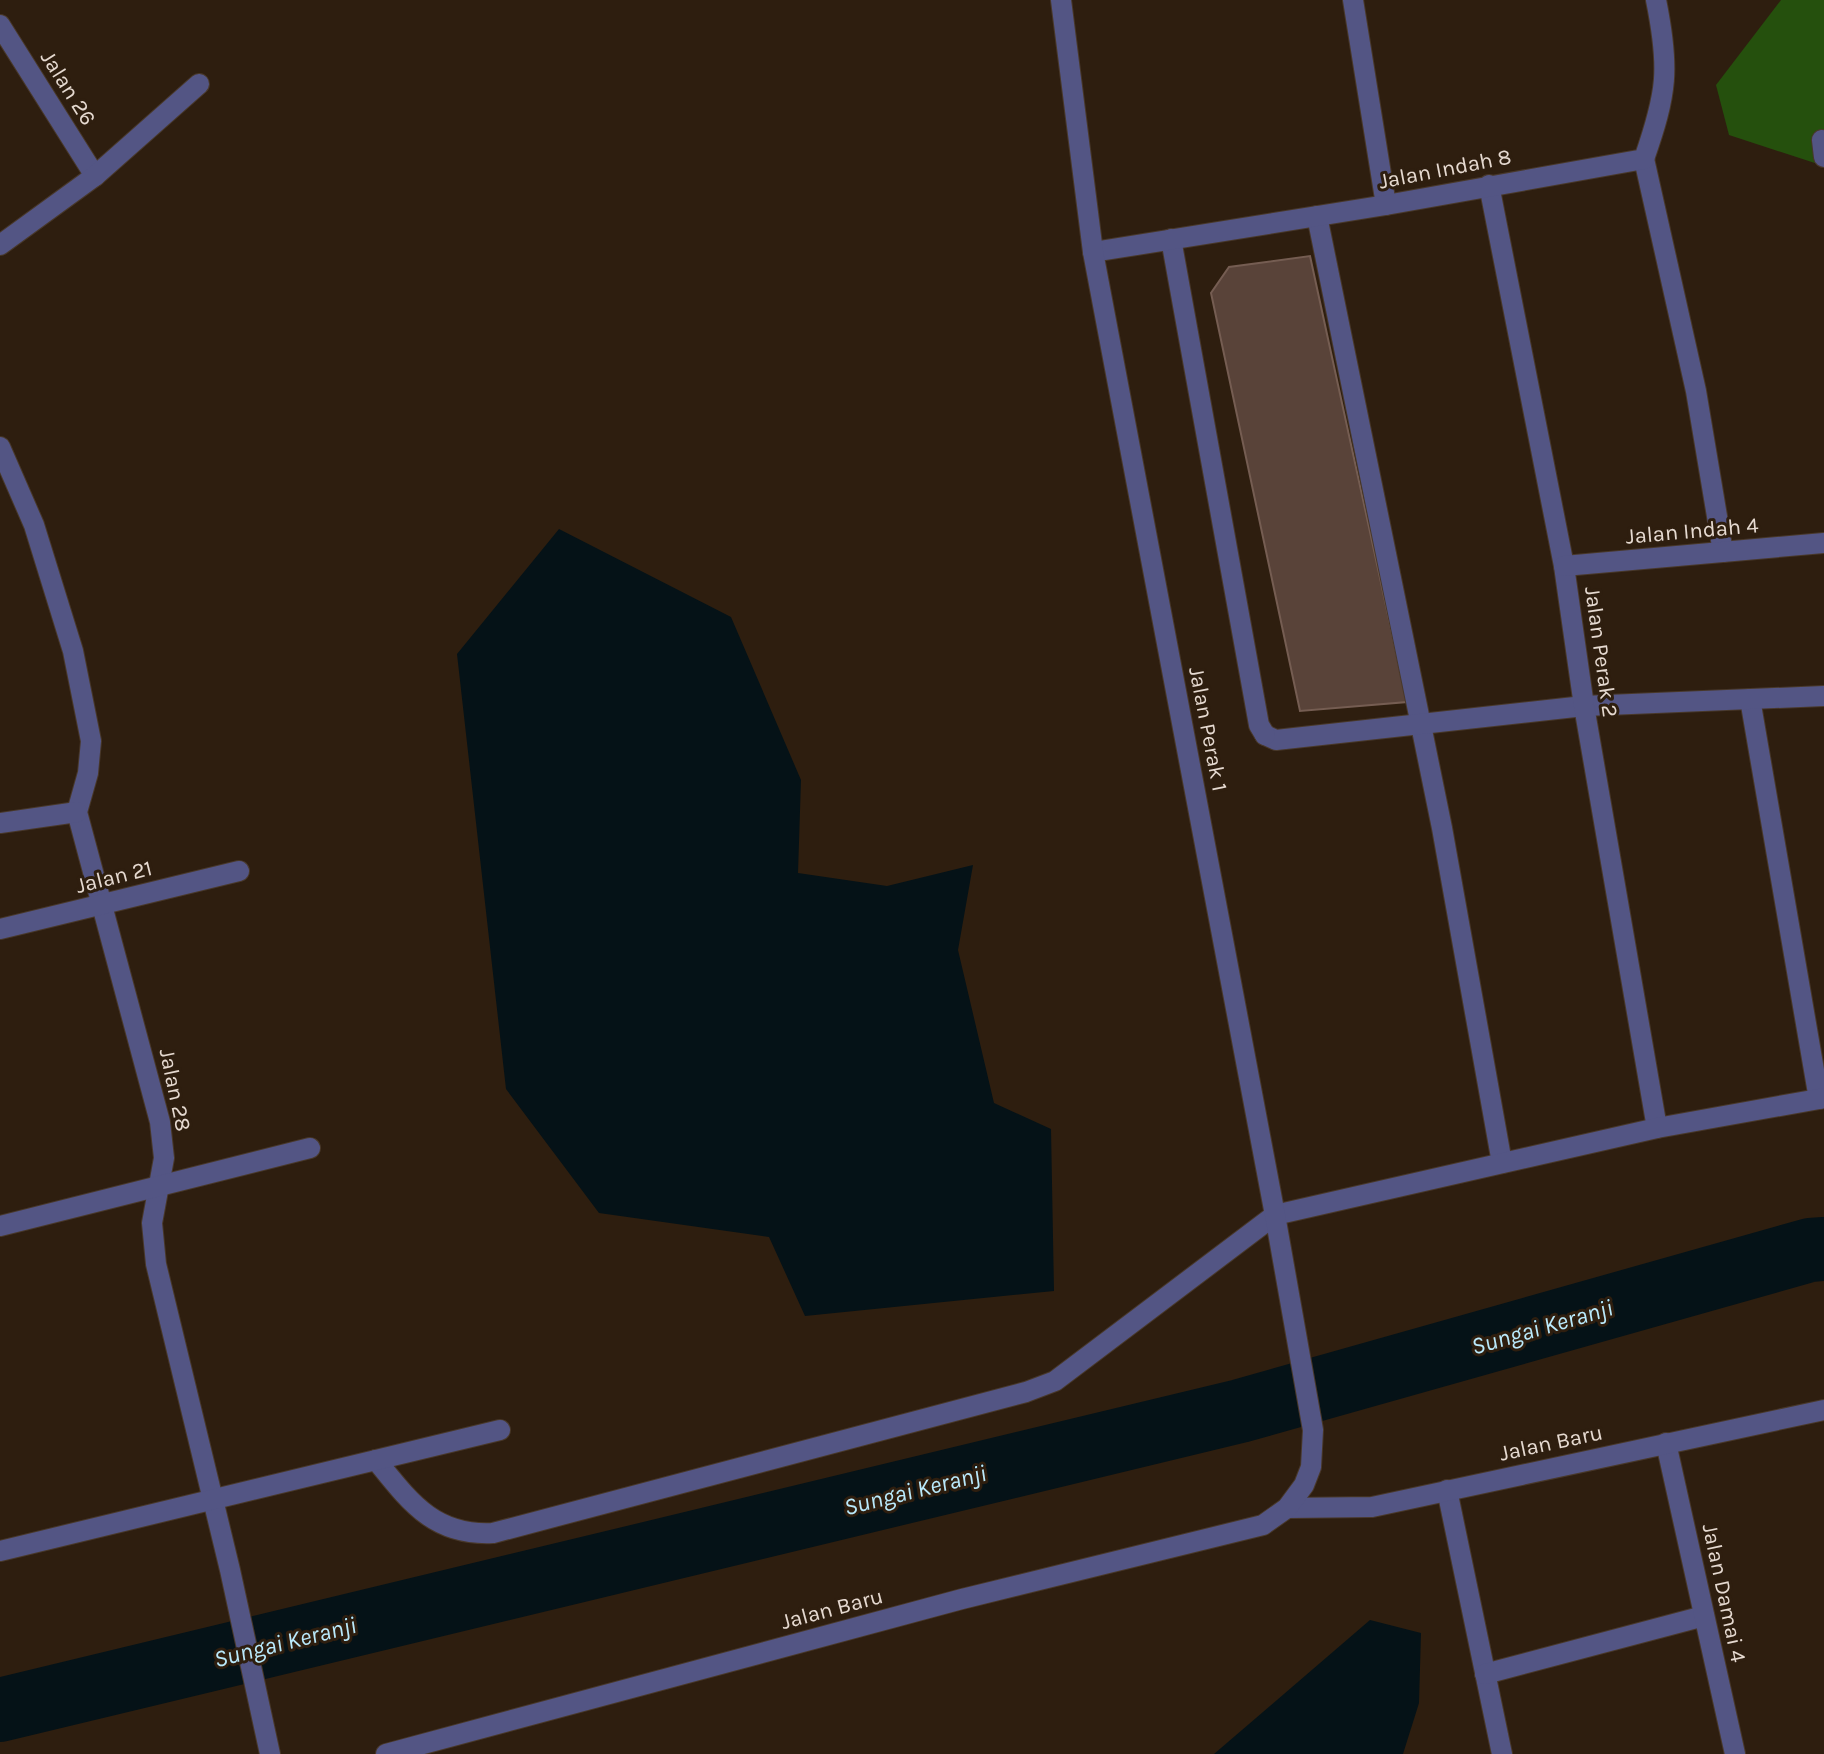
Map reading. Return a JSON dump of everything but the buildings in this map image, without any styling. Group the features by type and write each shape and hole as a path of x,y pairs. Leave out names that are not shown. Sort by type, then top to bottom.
{"street":[{"name":"Jalan Perak 1","path":"1061,0 1093,252 1275,1215"},
{"path":"1353,0 1386,205"},
{"path":"1656,0 1665,46 1666,81 1644,159 1696,391 1723,552"},
{"name":"Jalan 26","path":"0,25 95,176"},
{"path":"0,245 95,176 199,84"},
{"name":"Jalan Indah 8","path":"1093,252 1386,205 1644,159"},
{"name":"Jalan Perak 2","path":"1489,185 1564,566 1584,706 1657,1128"},
{"path":"1317,216 1442,828 1502,1163"},
{"path":"1171,239 1259,725 1265,735 1276,740 1584,706 1824,696"},
{"path":"0,447 34,525 73,651 91,741 88,773 77,812 0,823"},
{"name":"Jalan Indah 4","path":"1564,566 1824,543"},
{"path":"376,1460 411,1503 448,1529 466,1534 493,1533 1026,1392 1055,1381 1275,1215 1657,1128 1822,1098 1750,699"},
{"name":"Jalan 28","path":"77,812 104,903 160,1122 164,1158 152,1223 156,1264 230,1570 270,1754"},
{"name":"Jalan 21","path":"0,929 239,871"},
{"path":"0,1226 310,1148"},
{"name":"Jalan Baru","path":"386,1754 962,1599 1263,1525 1287,1508 1311,1467 1313,1430 1275,1215"},
{"name":"Jalan Baru","path":"1287,1508 1372,1507 1824,1410"},
{"path":"0,1551 500,1430"},
{"name":"Jalan Damai 4","path":"1666,1443 1735,1754"},
{"path":"1447,1490 1502,1754"},
{"path":"1485,1674 1704,1616"}],"green space":[{"path":"1781,0 1824,0 1824,166 1729,135 1716,85"}],"shaded area":[{"path":"559,529 731,617 801,780 798,873 887,886 973,865 958,950 994,1103 1051,1129 1054,1291 805,1316 769,1237 599,1213 506,1089 457,654"},
{"path":"1370,1620 1421,1633 1419,1703 1403,1754 1214,1754"}],"waterway":[{"name":"Sungai Keranji","path":"0,1710 1240,1411 1810,1250 1824,1249"}]}
